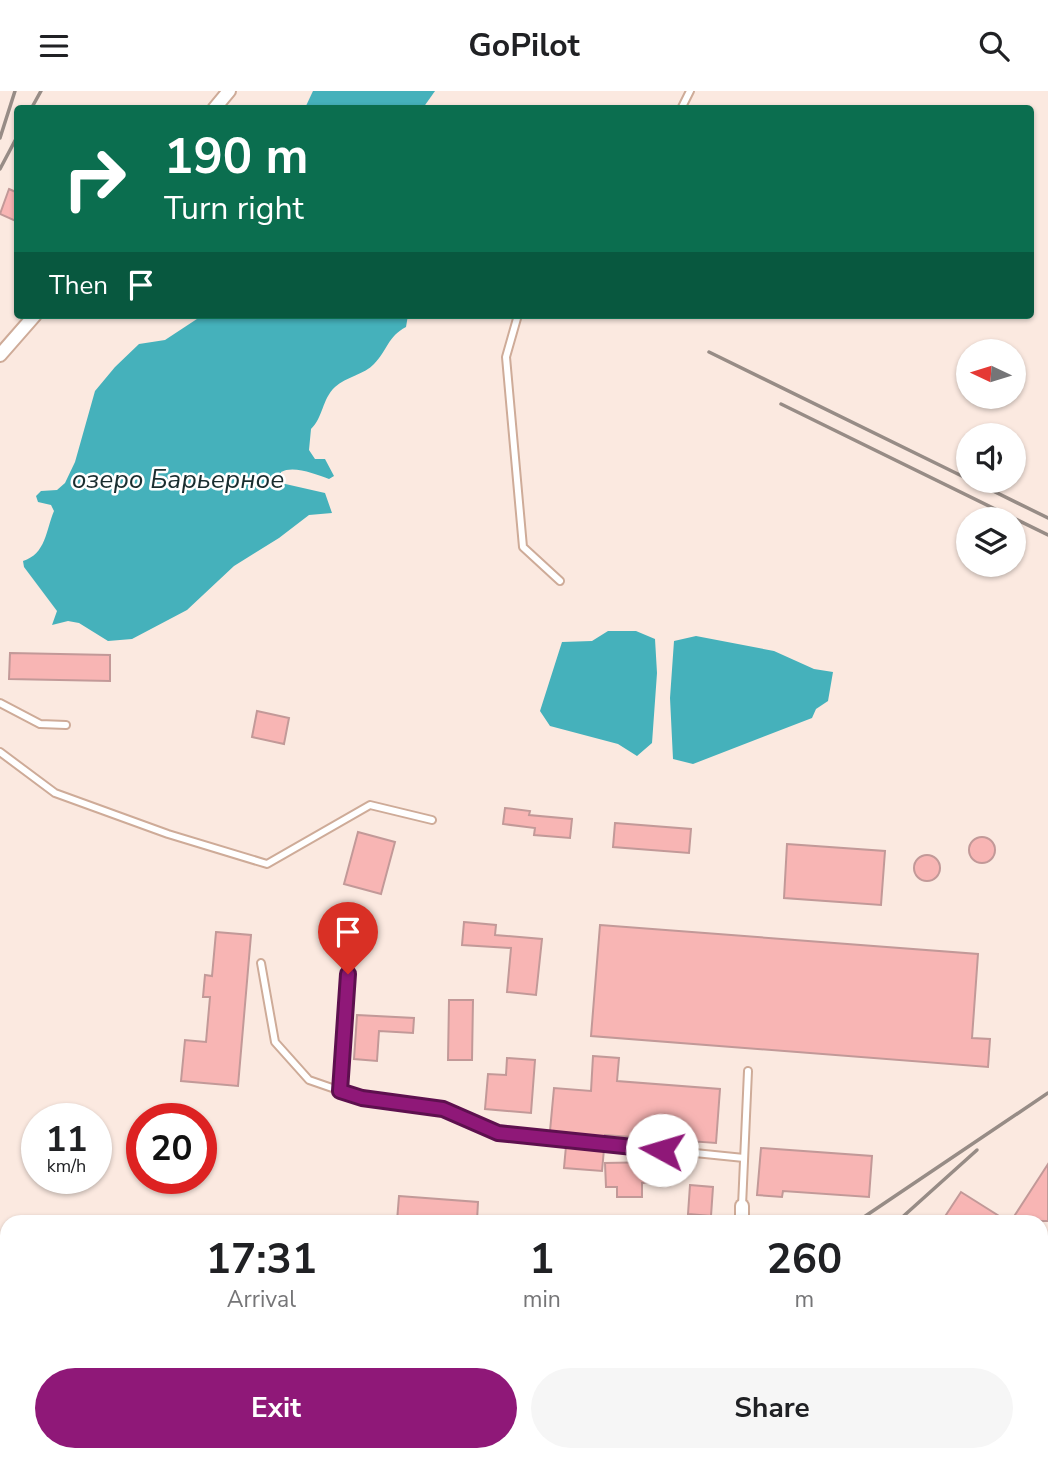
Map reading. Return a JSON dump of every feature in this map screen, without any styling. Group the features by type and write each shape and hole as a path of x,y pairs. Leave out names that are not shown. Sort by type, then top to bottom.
{"street":[{"path":"217,105 229,91"},
{"path":"0,355 32,319"},
{"path":"742,1206 742,1215"}],"lane":[{"path":"517,319 506,357 523,547 560,581"},
{"path":"0,703 40,724 66,725"},
{"path":"0,752 55,793 168,834 268,863 370,805 432,820"},
{"path":"261,963 275,1042 309,1080 362,1098 443,1109 498,1133 744,1158"},
{"path":"340,1091 348,974"},
{"path":"742,1206 748,1071"}],"shaded area":[{"path":"0,91 1048,91 1048,1215 0,1215"}],"water":[{"path":"313,91 435,91 425,105 306,105"},
{"name":"озеро Барьерное","path":"197,319 407,319 406,327 391,339 374,364 335,387 311,429 309,450 315,459 325,459 334,476 329,479 298,470 281,472 281,483 325,493 332,513 309,515 279,538 234,566 187,610 132,639 108,641 79,623 68,621 52,625 57,611 24,567 23,561 31,558 41,547 54,511 51,505 38,502 36,496 41,491 57,490 65,483 75,462 95,391 139,344 165,340"},
{"path":"608,631 636,631 655,639 657,673 652,743 637,756 618,744 550,726 540,711 562,642 592,641"},
{"path":"696,636 774,651 814,669 833,672 828,701 816,709 812,718 693,764 673,759 670,698 674,641"}],"building":[{"path":"9,189 14,191 14,220 0,214"},
{"path":"10,653 110,655 110,681 9,679"},
{"path":"257,711 289,718 284,744 252,737"},
{"path":"505,808 530,811 529,815 572,819 570,838 534,835 535,828 503,824"},
{"path":"615,823 691,829 689,853 613,847"},
{"path":"358,832 395,842 381,894 344,884"},
{"path":"982,837 991,841 995,850 991,859 982,863 973,859 969,850 973,841"},
{"path":"787,844 885,851 881,905 784,898"},
{"path":"927,855 936,859 940,868 936,877 927,881 918,877 914,868 918,859"},
{"path":"464,922 496,925 495,935 542,939 536,995 507,992 511,948 462,945"},
{"path":"600,925 978,954 972,1038 990,1039 988,1067 591,1036"},
{"path":"216,932 251,935 238,1086 181,1081 185,1040 206,1042 210,997 203,997 205,975 212,976"},
{"path":"449,1000 473,1000 472,1060 448,1060"},
{"path":"357,1015 414,1018 413,1033 379,1031 377,1061 354,1059"},
{"path":"593,1056 619,1058 617,1081 720,1089 716,1143 605,1135 605,1138 550,1131 554,1088 591,1091"},
{"path":"507,1058 535,1060 531,1113 485,1109 488,1074 506,1075"},
{"path":"566,1146 604,1149 602,1171 564,1168"},
{"path":"761,1148 872,1156 869,1197 783,1191 782,1197 757,1195"},
{"path":"657,1162 657,1182 642,1183 642,1197 617,1197 617,1187 606,1187 605,1163"},
{"path":"1048,1164 1048,1215 1015,1215"},
{"path":"690,1185 713,1187 711,1215 688,1214"},
{"path":"961,1192 997,1215 946,1215"},
{"path":"399,1196 478,1202 477,1215 397,1215"}],"railway":[{"path":"0,138 15,91"},
{"path":"33,105 41,91"},
{"path":"0,169 14,143"},
{"path":"709,352 956,473"},
{"path":"781,404 1048,535"},
{"path":"997,493 1048,518"},
{"path":"867,1215 1048,1093"},
{"path":"905,1215 977,1150"}],"route":[{"path":"348,974 340,1091 362,1098 443,1109 498,1133 662,1150"}]}
